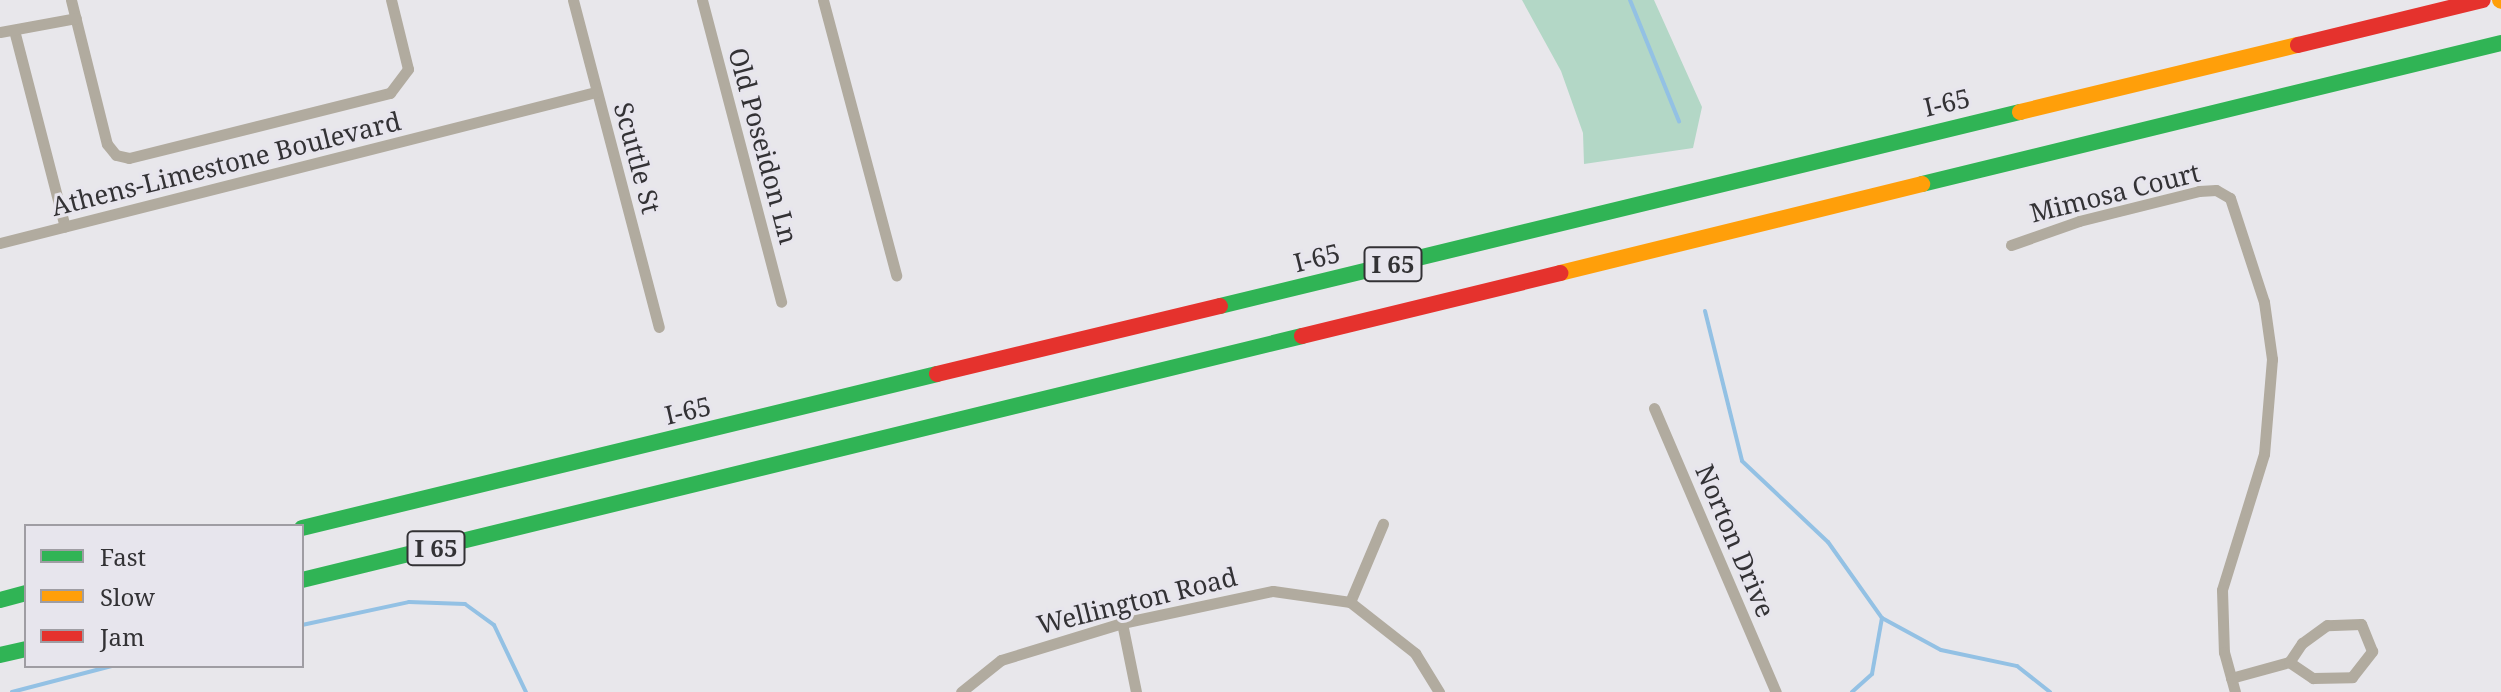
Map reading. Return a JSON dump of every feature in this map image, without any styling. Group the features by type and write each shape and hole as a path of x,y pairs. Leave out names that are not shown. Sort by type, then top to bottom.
{"highway":[{"name":"I-65","path":"304,528 2483,0"},
{"name":"I 65","path":"304,580 2501,43"},
{"path":"0,597 24,592"},
{"path":"0,655 24,649"}],"street":[{"path":"71,0 107,144 116,155 129,158 390,93 408,69 391,0"},
{"name":"Scuttle St","path":"573,0 659,327"},
{"name":"Old Poseidon Ln","path":"702,0 781,302"},
{"path":"823,0 896,275"},
{"path":"0,32 76,18"},
{"path":"14,30 65,227"},
{"name":"Athens-Limestone Boulevard","path":"0,243 596,92"},
{"name":"Mimosa Court","path":"2011,245 2079,221 2199,191 2216,190 2230,198 2264,302 2272,359 2264,454 2222,590 2224,652 2231,678"},
{"name":"Norton Drive","path":"1654,408 1776,692"},
{"path":"1350,602 1383,524"},
{"name":"Wellington Road","path":"961,692 1001,660 1122,623 1273,591 1350,602 1415,653 1439,692"},
{"path":"1122,623 1136,692"},
{"path":"2235,692 2231,678 2289,662 2302,643 2327,625 2361,624 2372,651 2352,677 2313,678 2289,662"}],"green space":[{"path":"1522,0 1654,0 1702,107 1693,148 1584,164 1583,133 1561,71"}],"waterway":[{"path":"1630,0 1679,121"},
{"path":"1705,311 1742,461 1828,542 1882,618 1941,650 2017,666 2050,692"},
{"path":"304,625 409,602 465,604 494,625 526,692"},
{"path":"1852,692 1872,674 1882,618"},
{"path":"12,692 104,668"}],"traffic: fast":[{"path":"1922,184 2501,43"},
{"path":"1220,306 2020,112"},
{"path":"304,580 1302,336"},
{"path":"304,528 937,374"},
{"path":"0,600 24,594"},
{"path":"0,655 24,649"}],"traffic: slow":[{"path":"2020,112 2298,45"},
{"path":"1560,273 1922,184"}],"traffic: jam":[{"path":"2298,45 2483,0"},
{"path":"1302,336 1560,273"},
{"path":"937,374 1220,306"}]}
